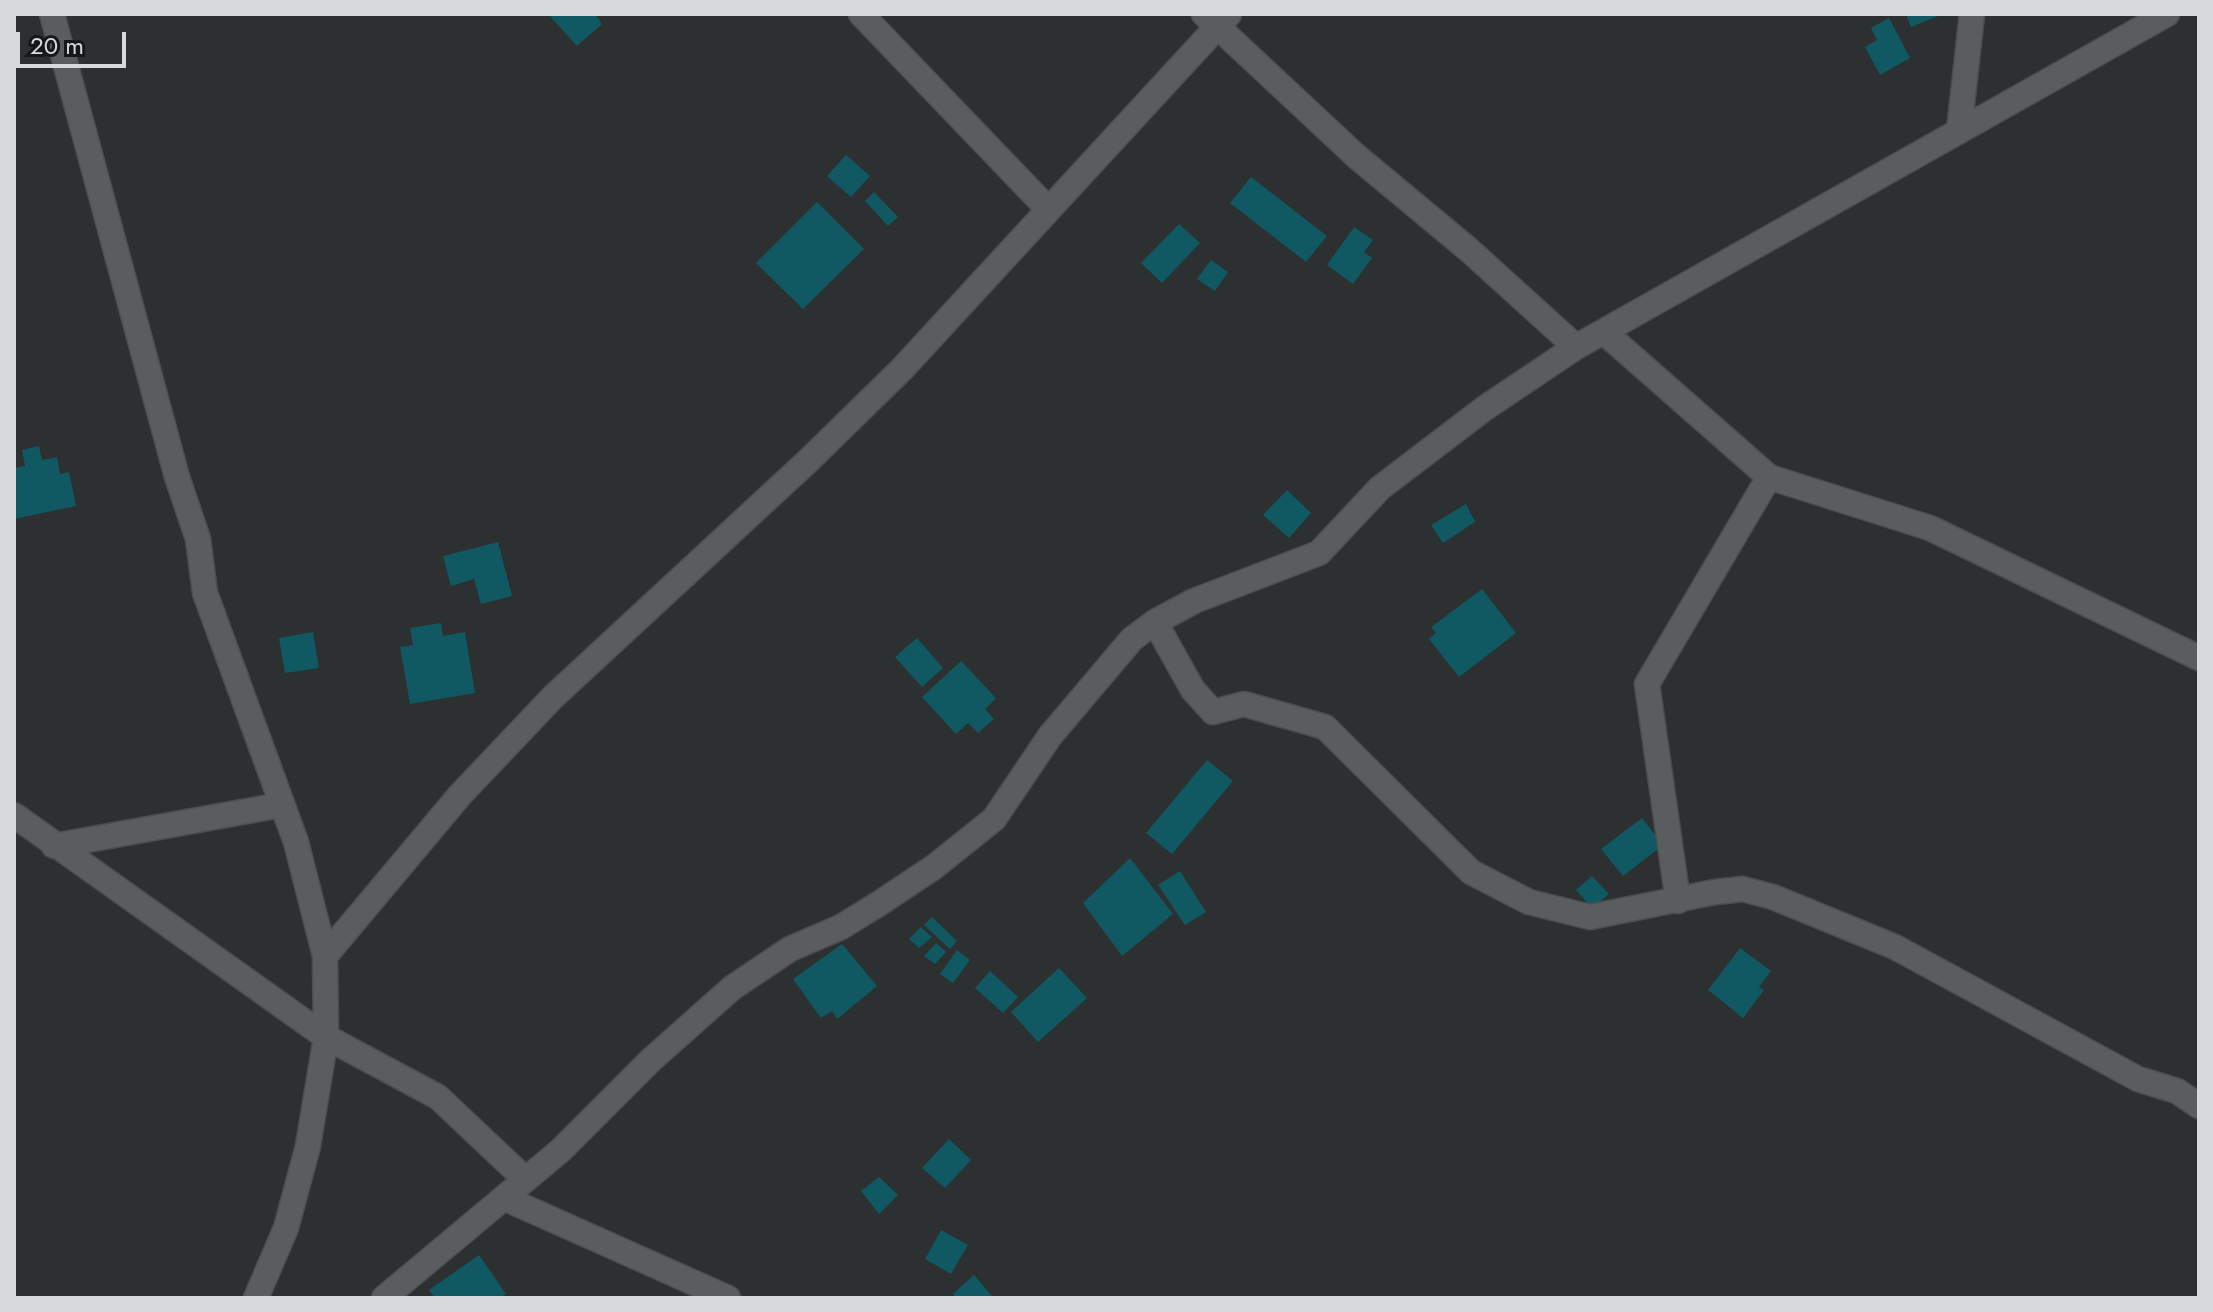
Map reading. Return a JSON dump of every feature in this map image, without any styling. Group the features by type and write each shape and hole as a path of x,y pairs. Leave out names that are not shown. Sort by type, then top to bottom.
{"street":[{"path":"52,14 177,477 198,539 205,593 296,842 325,956 326,1037 308,1146 286,1228 256,1298"},
{"path":"861,14 1048,209"},
{"path":"1959,131 1972,14"},
{"path":"384,1298 504,1198 732,988 790,949 841,927 880,903 934,867 994,819 1050,736 1132,639 1155,622 1194,601 1319,553 1391,479 1485,408 1576,347 2167,14"},
{"path":"325,956 450,807 553,697 809,460 902,369 1216,18 1356,156 1469,250 1576,347"},
{"path":"1604,332 1769,477 1930,528 2199,658"},
{"path":"1678,901 1647,684 1769,477"},
{"path":"1155,622 1193,690 1213,712 1244,704 1325,727 1471,872 1529,902 1590,917 1743,889 1773,897 1895,947 2138,1079 2177,1091 2199,1106"},
{"path":"54,846 281,805"},
{"path":"14,815 326,1037 438,1097 525,1179"},
{"path":"504,1198 728,1298"},
{"path":"668,1271 682,1298"}],"building":[{"path":"548,14 595,14 602,24 577,46"},
{"path":"1906,14 1943,14 1911,27"},
{"path":"1889,18 1910,58 1880,75 1865,47 1877,40 1871,28"},
{"path":"846,155 870,176 851,197 827,176"},
{"path":"1251,177 1327,236 1306,262 1230,203"},
{"path":"874,192 898,217 888,226 865,201"},
{"path":"817,202 864,249 803,309 756,263"},
{"path":"1179,224 1200,243 1162,283 1141,263"},
{"path":"1354,227 1373,240 1364,252 1372,258 1353,284 1327,265"},
{"path":"1211,260 1228,272 1215,291 1197,279"},
{"path":"39,446 42,460 57,457 60,474 69,472 76,506 14,519 14,468 25,466 22,450"},
{"path":"1287,490 1311,513 1289,538 1263,515"},
{"path":"1466,504 1475,522 1443,543 1431,525"},
{"path":"498,542 512,596 481,604 474,579 451,586 443,556"},
{"path":"1482,589 1516,633 1459,677 1429,639 1436,633 1431,627"},
{"path":"441,623 443,636 465,632 475,693 410,704 400,647 413,645 410,628"},
{"path":"313,632 319,668 285,673 279,638"},
{"path":"917,638 943,668 922,687 895,657"},
{"path":"961,661 996,698 985,709 994,719 978,733 968,723 956,734 922,697"},
{"path":"1207,760 1233,781 1172,854 1146,833"},
{"path":"1642,818 1663,845 1623,876 1601,849"},
{"path":"1130,858 1173,914 1122,956 1083,903"},
{"path":"1180,871 1206,912 1185,925 1158,885"},
{"path":"1592,876 1609,894 1592,908 1576,890"},
{"path":"932,917 957,941 950,949 924,925"},
{"path":"921,927 932,937 919,948 909,939"},
{"path":"936,943 946,952 935,964 924,956"},
{"path":"842,944 877,986 837,1019 832,1011 821,1018 793,979"},
{"path":"1740,948 1771,971 1759,987 1764,990 1743,1018 1708,990"},
{"path":"957,950 970,960 953,983 940,974"},
{"path":"1059,968 1087,998 1038,1042 1011,1012"},
{"path":"990,971 1018,997 1003,1013 975,988"},
{"path":"949,1139 971,1160 945,1188 922,1168"},
{"path":"879,1177 898,1195 879,1214 861,1191"},
{"path":"941,1230 968,1245 951,1274 925,1259"},
{"path":"479,1255 506,1294 500,1298 435,1298 429,1290"},
{"path":"974,1275 992,1296 956,1298 953,1294"}]}
